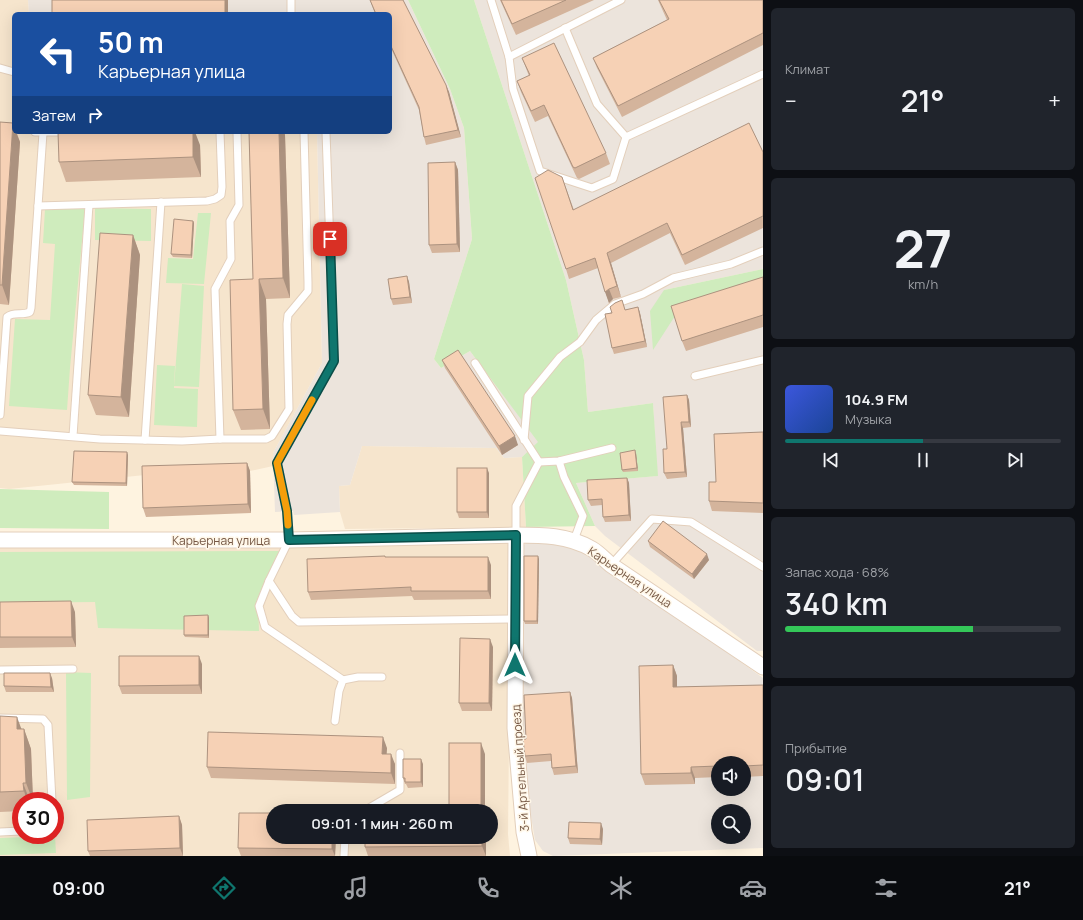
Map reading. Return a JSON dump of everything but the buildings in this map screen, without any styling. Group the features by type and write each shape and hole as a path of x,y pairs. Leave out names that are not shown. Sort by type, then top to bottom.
{"street":[{"name":"Карьерная улица","path":"0,540 289,540 516,535 549,536 574,540 592,550 611,565 763,667"},
{"name":"3-й Артельный проезд","path":"516,535 515,728 524,832 529,856"}],"lane":[{"path":"291,0 291,12"},
{"path":"491,0 509,57 513,89 540,172 592,188 613,179 626,137 763,74"},
{"path":"509,57 621,0"},
{"path":"565,28 597,104 626,137"},
{"path":"0,68 12,71"},
{"path":"0,415 8,317 16,314 26,314 30,312 31,308 43,134"},
{"path":"38,206 207,201 215,199 220,194 222,187 220,134"},
{"path":"220,439 215,288 231,258 230,221 239,205 237,134"},
{"path":"0,431 145,440 266,439 272,436 289,409 288,315 308,291 304,134"},
{"path":"326,134 334,361 277,463 287,511 289,540 269,581 260,606 264,627 343,680 358,677 382,677"},
{"path":"145,440 161,202"},
{"path":"73,436 89,205"},
{"path":"524,440 528,396 560,357 580,342 596,320 615,304 643,294 673,278 731,264 763,252"},
{"path":"695,376 763,360"},
{"path":"475,363 539,462"},
{"path":"539,462 559,461 612,448"},
{"path":"559,461 564,477 583,516 574,540"},
{"path":"516,535 516,506 539,462"},
{"path":"611,565 652,519 692,522 763,567"},
{"path":"269,581 292,616 299,622 515,619"},
{"path":"0,670 73,669"},
{"path":"335,721 339,691 343,680"},
{"path":"0,718 43,719 48,724 52,792"},
{"path":"376,804 400,790 400,753"},
{"path":"0,832 12,831"},
{"path":"344,856 345,844"}],"shaded area":[{"path":"0,0 28,0 29,12 12,12 12,134 317,134 322,363 273,453 273,466 250,471 145,475 9,489 0,488"},
{"path":"28,0 408,0 450,89 464,128 472,239 434,359 441,368 470,351 539,442 522,457 504,458 496,448 362,446 350,485 339,486 340,512 294,515 293,511 275,512 273,453 322,363 317,134 392,134 392,12 29,12"},
{"path":"474,0 763,0 763,269 664,290 675,317 763,289 763,651 757,651 605,536 595,526 576,483 657,476 653,403 588,412 584,360 566,280"},
{"path":"362,446 496,448 504,458 522,457 526,527 345,529 340,512 339,486 350,485"},
{"path":"529,540 547,540 588,553 763,678 763,848 553,856 543,851 535,840 523,768 519,730 520,549"},
{"path":"505,541 511,547 508,834 510,856 0,856 0,548 257,547"}],"green space":[{"path":"408,0 474,0 566,280 584,360 588,412 653,403 658,476 576,483 595,526 526,527 522,457 538,442 470,351 441,368 434,359 472,239 464,128 450,89"},
{"path":"95,208 151,209 151,241 95,240"},
{"path":"45,209 85,209 67,410 9,406 15,319 50,320 55,244 43,243"},
{"path":"198,213 211,213 204,284 166,283 168,258 193,259"},
{"path":"763,269 763,289 675,316 653,350 650,311 664,290"},
{"path":"182,284 204,286 199,387 174,386"},
{"path":"157,365 175,366 174,388 198,389 197,427 154,425"},
{"path":"0,489 109,492 109,529 0,528"},
{"path":"280,551 258,601 259,631 98,628 95,602 0,603 0,552"},
{"path":"66,672 91,673 90,797 67,800"},
{"path":"0,838 12,838 12,844 55,844 56,853 0,855"}],"slow traffic":[{"path":"288,525 287,511 277,463 312,400"}],"route":[{"path":"330,239 334,361 277,463 287,511 289,540 516,535 515,665"}]}
